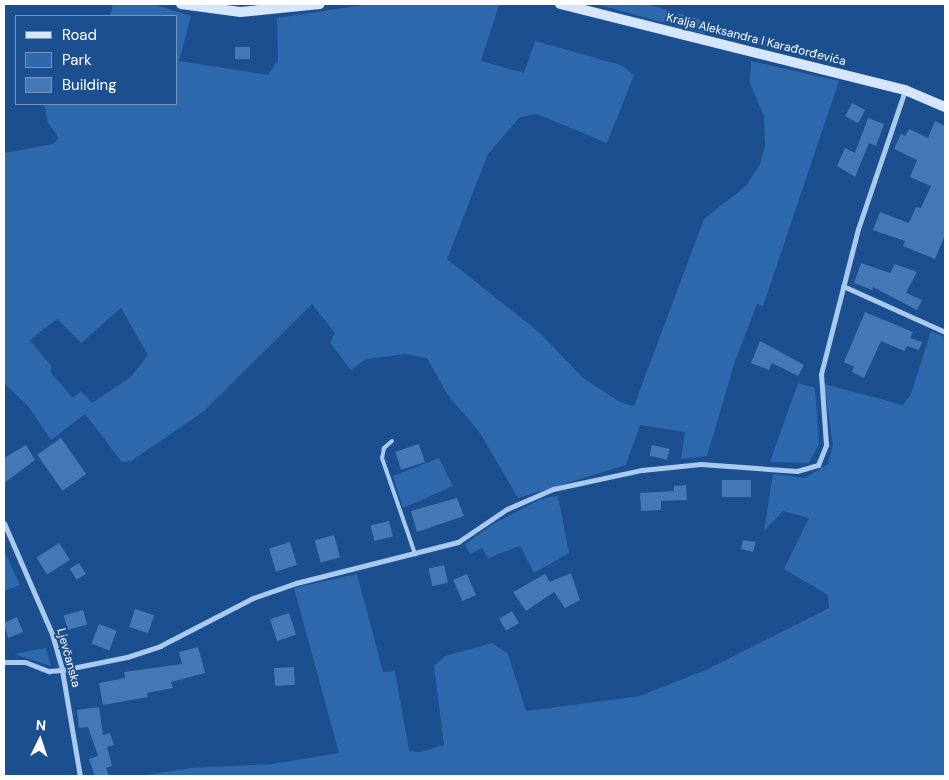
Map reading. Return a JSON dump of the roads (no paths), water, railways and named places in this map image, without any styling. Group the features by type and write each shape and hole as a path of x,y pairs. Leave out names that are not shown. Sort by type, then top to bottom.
{"street":[{"path":"181,4 240,12 320,4"},
{"name":"Kralja Aleksandra I Karađorđevića","path":"560,4 905,90 945,107"},
{"path":"4,662 25,662 49,670 62,670 127,657 160,646 253,598 296,583 458,542 507,509 552,489 642,470 701,464 797,471 818,465 826,445 821,374 858,229 905,90"},
{"path":"842,286 945,332"},
{"name":"Ljevčanska","path":"4,523 52,634 62,670 80,776"}],"lane":[{"path":"392,441 384,448 382,458 415,554"}]}
